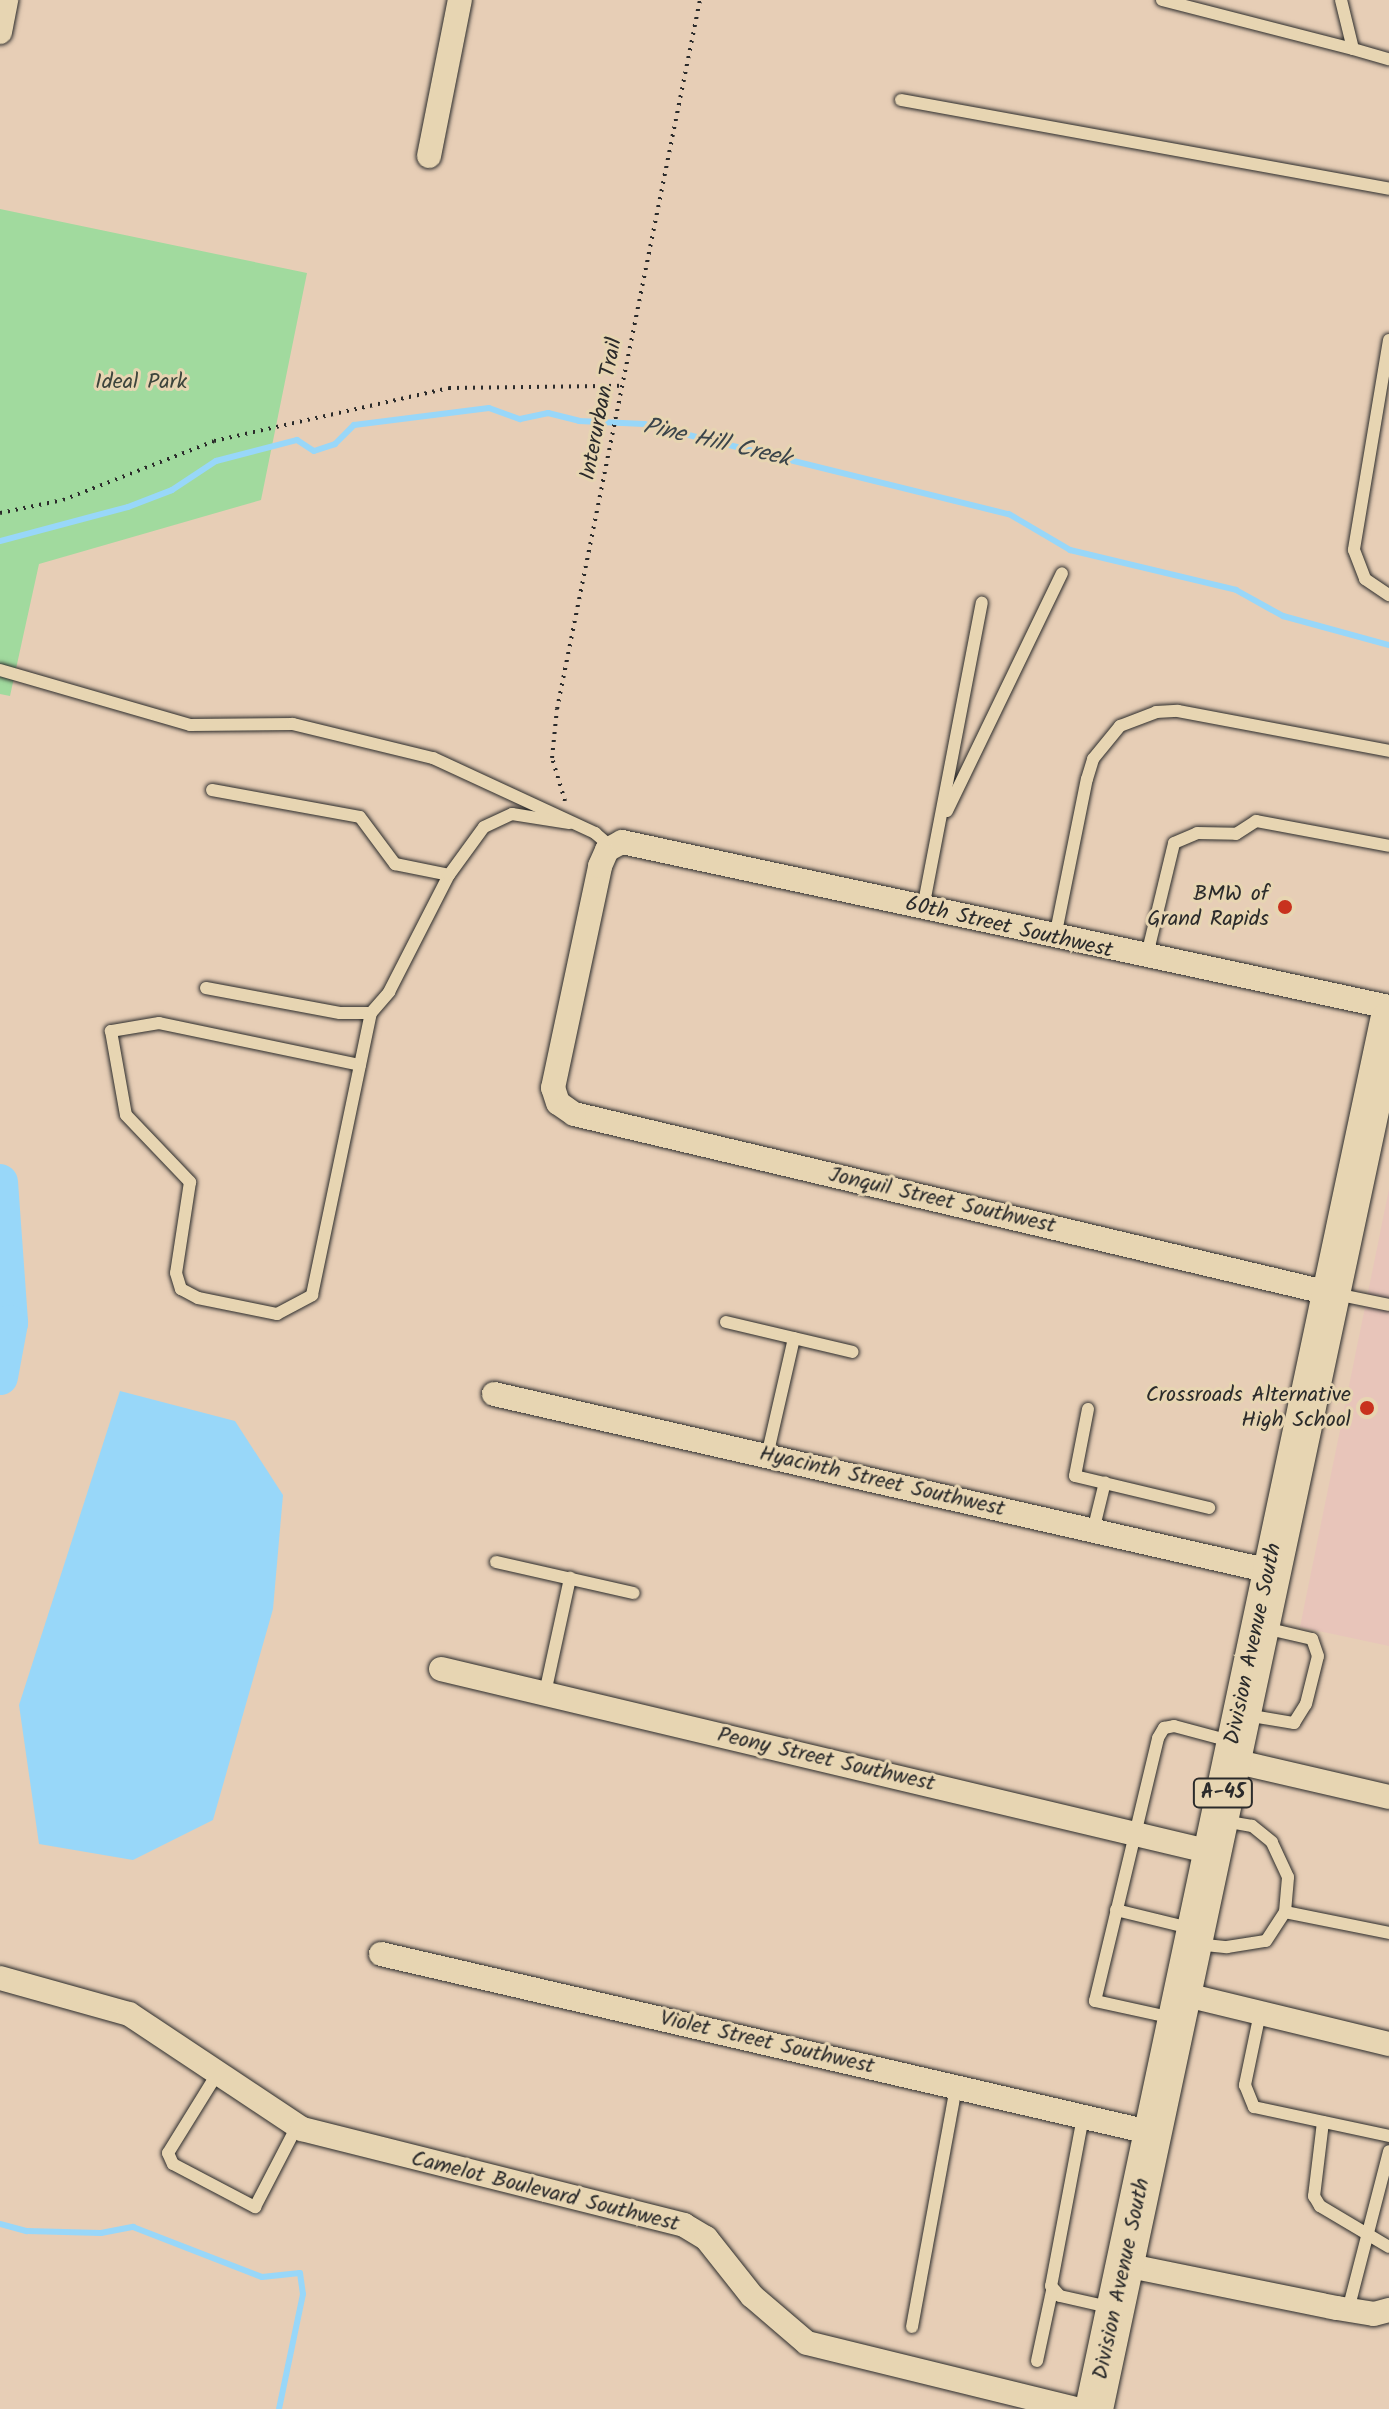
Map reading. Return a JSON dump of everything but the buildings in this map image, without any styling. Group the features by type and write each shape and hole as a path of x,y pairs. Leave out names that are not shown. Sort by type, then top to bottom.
{"main road":[{"name":"Division Avenue South","path":"1094,2409 1389,1021"}],"street":[{"path":"0,32 6,0"},
{"path":"429,156 460,0"},
{"name":"60th Street Southwest","path":"621,844 1146,959 1389,1007"},
{"name":"Jonquil Street Southwest","path":"621,844 600,866 556,1073 558,1103 574,1114 1329,1293"},
{"name":"Hyacinth Street Southwest","path":"494,1394 1270,1571"},
{"name":"Peony Street Southwest","path":"441,1669 1132,1833 1214,1836"},
{"path":"1234,1739 1389,1797"},
{"name":"Violet Street Southwest","path":"381,1954 1153,2133"},
{"name":"Camelot Boulevard Southwest","path":"0,1978 129,2014 297,2126 367,2148 684,2225 706,2238 752,2296 807,2343 1076,2409"},
{"path":"1179,2007 1260,2013 1389,2044"},
{"path":"1125,2265 1348,2310 1389,2310"}],"lane":[{"path":"1162,0 1389,59"},
{"path":"1341,0 1353,49"},
{"path":"901,100 1389,189"},
{"path":"1389,340 1354,550 1365,579 1389,595"},
{"path":"939,828 1062,573"},
{"path":"923,908 982,603"},
{"path":"0,670 95,701 190,725 293,724 404,750 489,780 569,823 621,844"},
{"path":"1055,938 1087,779 1099,750 1120,726 1156,712 1178,711 1389,751"},
{"path":"212,790 360,817 395,864 449,875"},
{"path":"360,1065 159,1023 111,1031 126,1115 190,1182 176,1273 181,1289 198,1298 277,1314 312,1295 371,1013 389,992 449,875 484,827 502,816 569,823"},
{"path":"1146,959 1174,843 1197,833 1236,834 1256,821 1389,846"},
{"path":"206,988 340,1013 371,1013"},
{"path":"1329,1293 1389,1305"},
{"path":"726,1322 853,1352"},
{"path":"767,1456 794,1338"},
{"path":"1088,1409 1075,1476 1209,1508"},
{"path":"1093,1531 1105,1482"},
{"path":"496,1562 634,1593"},
{"path":"545,1693 570,1578"},
{"path":"1179,2007 1095,2001 1132,1833 1164,1728 1234,1739 1294,1723 1306,1704 1318,1656 1312,1639 1258,1626"},
{"path":"1116,1910 1227,1947 1266,1941 1285,1912 1288,1877 1272,1842 1252,1826 1214,1836"},
{"path":"1285,1912 1389,1933"},
{"path":"1260,2013 1246,2075 1248,2097 1254,2107 1389,2136"},
{"path":"217,2074 168,2153 173,2164 255,2207 297,2126"},
{"path":"912,2327 956,2087"},
{"path":"1037,2361 1083,2117"},
{"path":"1323,2122 1314,2196 1320,2206 1389,2247"},
{"path":"1348,2310 1389,2151"},
{"path":"1052,2291 1116,2308"}],"path":[{"name":"Interurban Trail","path":"569,823 552,758 557,709 700,0"},
{"path":"0,513 63,500 214,441 435,391 497,384 623,386"}],"shaded area":[{"name":"Crossroads Alternative High School","path":"1389,1189 1389,1646 1300,1627"}],"green space":[{"name":"Ideal Park","path":"0,209 307,273 261,500 39,564 10,696 0,694"}],"water":[{"path":"120,1391 235,1421 283,1495 273,1609 213,1820 133,1860 39,1844 19,1705"}],"waterway":[{"name":"Pine Hill Creek","path":"0,541 128,507 172,490 216,461 297,440 314,451 335,444 354,425 489,408 520,419 548,413 579,421 644,424 1009,514 1070,550 1236,590 1283,616 1389,645"},
{"path":"0,1182 10,1323 0,1377"},
{"path":"0,2224 27,2231 101,2233 133,2227 262,2277 300,2273 303,2294 279,2409"}],"place":[{"name":"BMW of Grand Rapids","path":"1285,907"},
{"name":"Crossroads Alternative High School","path":"1367,1408"}]}
